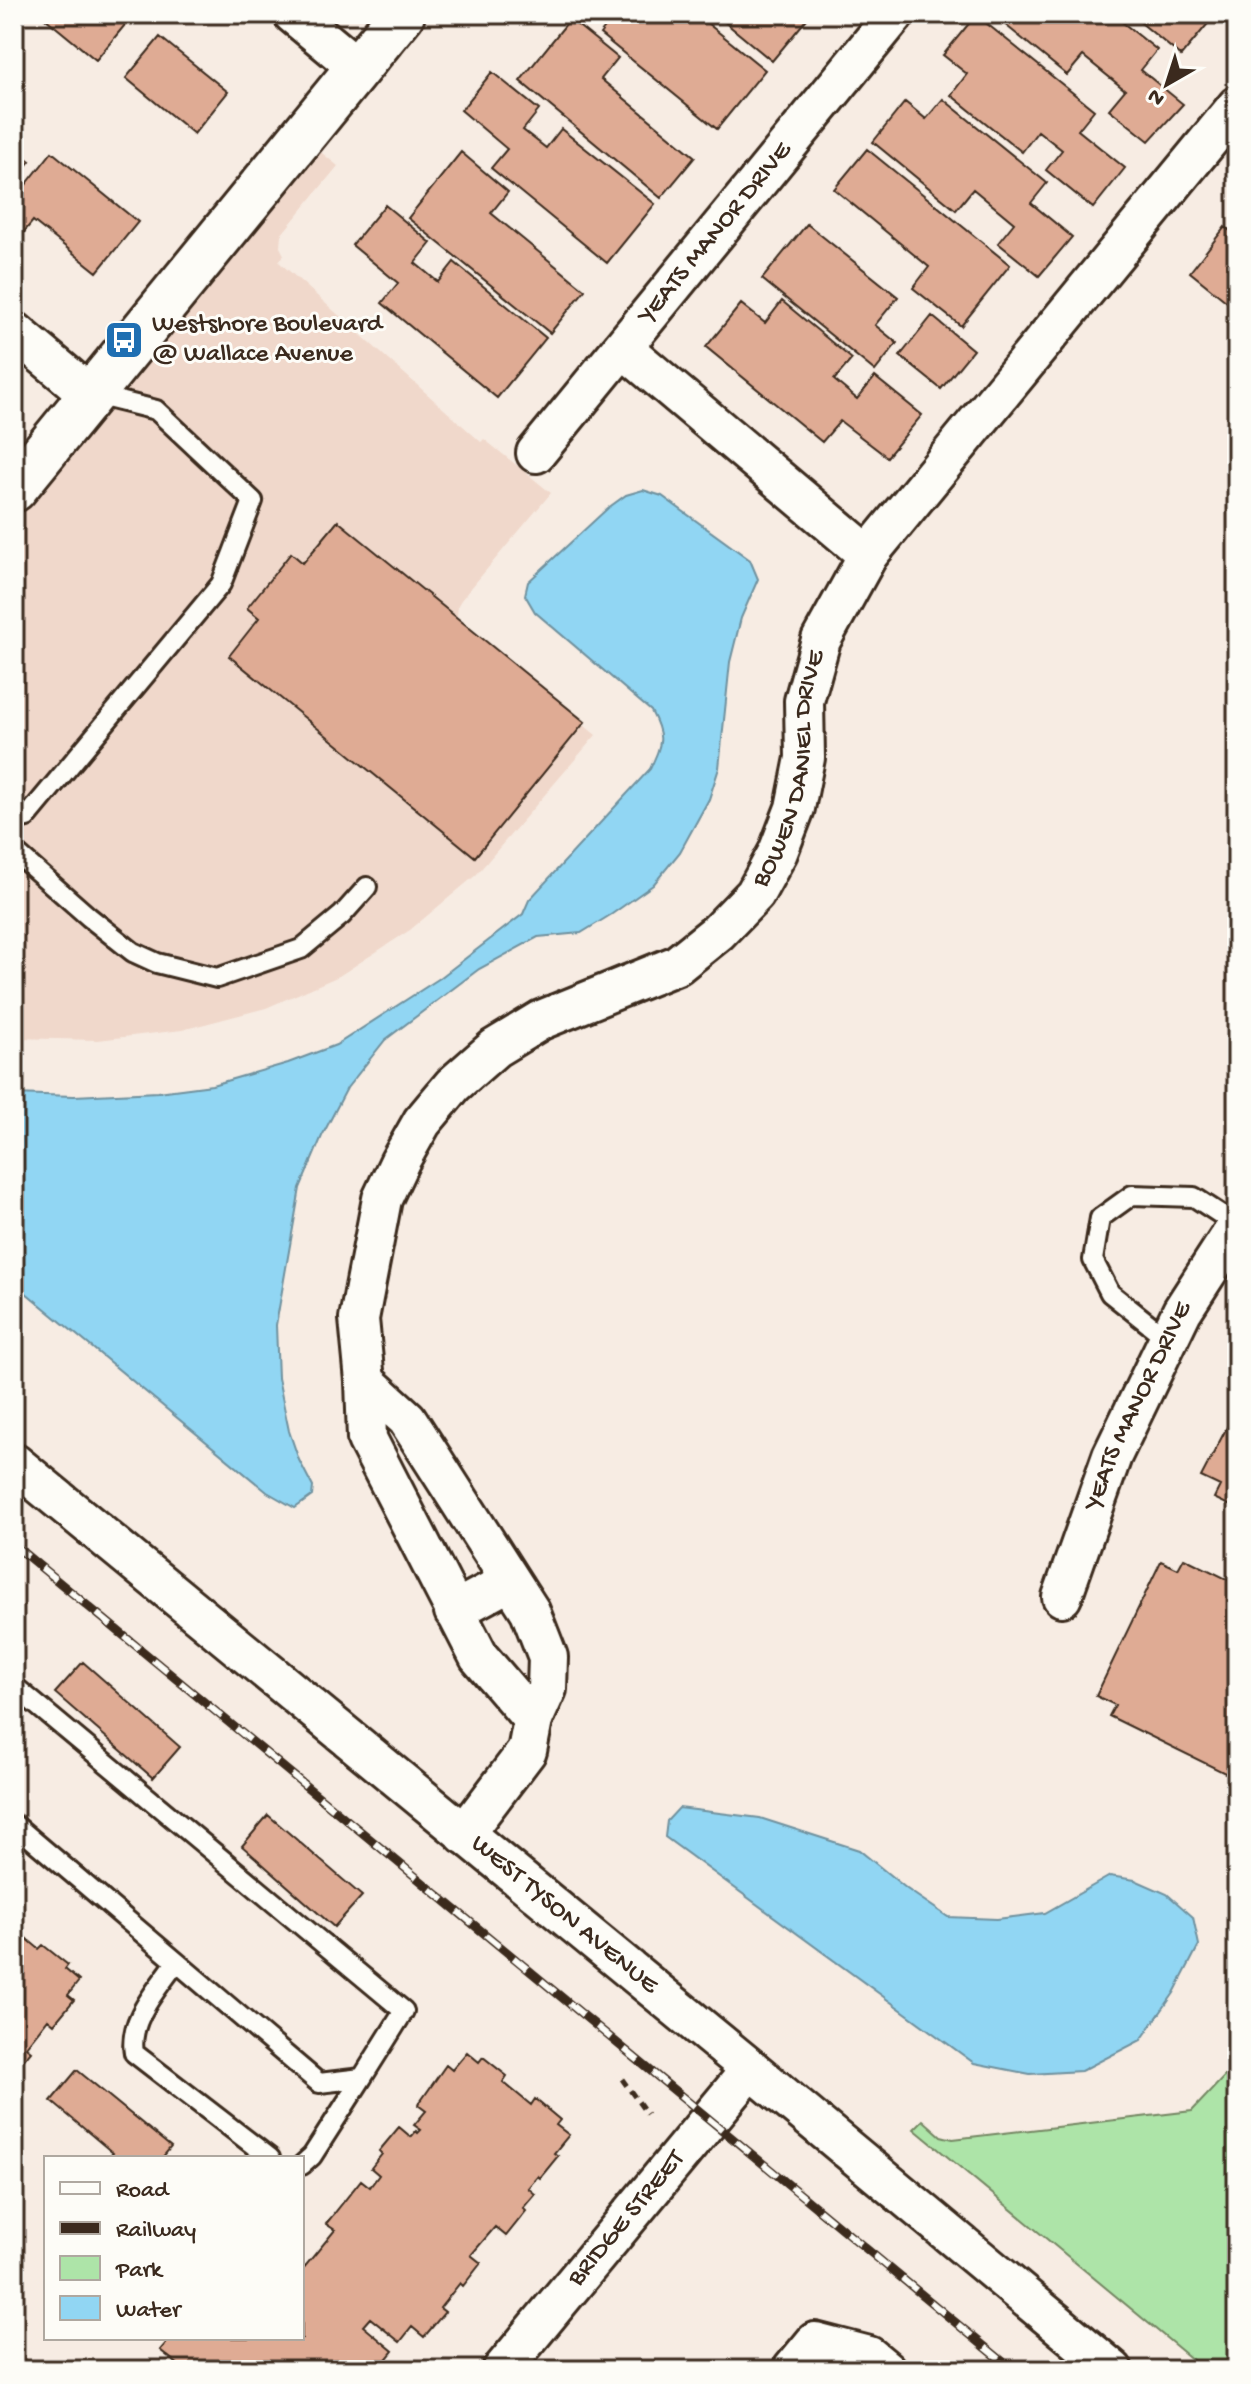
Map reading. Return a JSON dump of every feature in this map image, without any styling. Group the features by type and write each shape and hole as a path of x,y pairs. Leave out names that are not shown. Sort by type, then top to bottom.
{"street":[{"path":"293,14 358,68"},
{"path":"14,489 402,14"},
{"name":"YEATS MANOR DRIVE","path":"536,453 895,14"},
{"name":"BOWEN DANIEL DRIVE","path":"533,1720 479,1657 367,1439 359,1319 382,1199 422,1122 453,1085 495,1048 541,1020 677,965 718,932 755,894 778,852 795,808 805,758 804,701 821,640 868,555 1237,106"},
{"path":"14,331 89,394"},
{"path":"623,348 868,555"},
{"name":"YEATS MANOR DRIVE","path":"1062,1597 1112,1456 1182,1311 1237,1226"},
{"path":"365,1381 407,1419 530,1611 548,1657 547,1689 533,1720 527,1751 464,1834"},
{"name":"WEST TYSON AVENUE","path":"14,1463 1113,2370"},
{"path":"454,1611 510,1581"},
{"name":"BRIDGE STREET","path":"502,2370 751,2069"},
{"path":"792,2370 815,2342 869,2356 886,2370"}],"lane":[{"path":"14,820 27,817 221,584 253,501 156,410 89,394"},
{"path":"14,851 133,952 157,963 217,978 301,949 342,915 367,887"},
{"path":"1169,1340 1110,1293 1093,1260 1100,1218 1132,1195 1194,1197 1237,1226"},
{"path":"14,1686 404,2011 312,2156 304,2163"},
{"path":"14,1824 319,2083 362,2078"},
{"path":"176,1962 140,2014 131,2037 134,2053 267,2156"}],"path":[{"path":"622,2079 647,2114"}],"shaded area":[{"path":"317,149 338,166 281,235 280,247 284,255 279,262 481,442 484,439 551,493 461,600 457,617 462,626 596,735 476,875 410,930 339,976 266,1008 182,1030 98,1040 14,1038 14,520"}],"green space":[{"path":"1237,2063 1237,2370 1205,2370 914,2129 923,2120 941,2136 953,2139 1192,2111"}],"water":[{"path":"643,490 662,496 750,560 758,579 741,618 730,662 719,768 709,799 680,852 653,885 581,933 538,937 479,969 385,1040 347,1088 300,1188 276,1325 278,1378 289,1431 313,1487 312,1496 295,1508 267,1492 14,1283 14,1094 74,1096 158,1092 212,1085 288,1063 336,1045 440,978 523,914 529,900 650,769 660,740 651,711 535,612 525,595 528,582 608,508 626,495"},
{"path":"679,1808 760,1818 859,1850 948,1917 997,1919 1045,1913 1110,1876 1135,1880 1167,1894 1193,1917 1199,1945 1174,1993 1141,2040 1081,2071 1030,2074 974,2063 665,1837 667,1821"}],"building":[{"path":"40,14 134,14 96,60"},
{"path":"616,14 696,14 765,70 717,129 600,34"},
{"path":"715,14 811,14 772,61"},
{"path":"992,14 1112,14 1157,50 1141,70 1183,104 1149,141 1109,109 1125,90 1083,56 1067,75"},
{"path":"1136,14 1216,14 1181,56 1134,17"},
{"path":"976,15 1094,110 1078,130 1125,168 1093,208 1046,170 1062,150 1038,131 1022,152 951,95 967,74 943,55"},
{"path":"570,19 618,58 601,79 695,157 661,198 520,81"},
{"path":"160,37 228,92 194,134 126,78"},
{"path":"492,72 539,110 523,130 546,148 561,129 655,204 607,263 491,168 507,149 461,110"},
{"path":"943,99 1047,183 1031,203 1072,237 1039,276 998,243 1014,223 973,189 956,210 873,142 905,102 926,119"},
{"path":"14,149 30,161 14,181"},
{"path":"867,149 1010,265 961,326 913,288 929,267 834,189"},
{"path":"52,152 138,222 97,272 33,221 14,244 14,200"},
{"path":"461,152 508,192 491,213 585,290 550,333 408,218"},
{"path":"385,205 431,243 415,263 438,282 454,262 546,338 497,398 382,303 398,283 352,245"},
{"path":"807,224 898,297 875,325 897,343 875,371 762,279"},
{"path":"1225,227 1237,236 1237,310 1190,272"},
{"path":"782,301 852,359 834,380 857,399 875,377 922,415 887,457 840,421 822,442 706,347 741,304 765,323"},
{"path":"932,316 973,350 941,389 900,356"},
{"path":"338,521 585,722 475,857 229,656 259,618 247,608 291,553 303,563"},
{"path":"1237,1408 1237,1509 1214,1498 1220,1486 1201,1477"},
{"path":"1184,1558 1237,1584 1237,1759 1229,1775 1109,1716 1115,1705 1096,1696 1161,1561 1178,1569"},
{"path":"83,1662 180,1747 153,1778 55,1693"},
{"path":"268,1815 362,1896 334,1927 242,1846"},
{"path":"14,1928 39,1949 43,1945 68,1965 65,1969 79,1981 68,1995 74,2000 54,2024 48,2019 26,2047 31,2051 14,2072"},
{"path":"467,2052 479,2062 483,2057 507,2076 503,2082 531,2105 535,2099 560,2120 556,2125 569,2135 554,2153 558,2156 528,2188 535,2194 506,2236 495,2227 471,2255 481,2263 440,2308 445,2312 424,2337 412,2327 400,2342 370,2318 363,2326 393,2351 379,2368 382,2370 185,2370 160,2350 167,2342 165,2340 304,2340 304,2268 335,2230 326,2224 361,2180 370,2187 379,2175 371,2168 382,2154 379,2151 399,2127 411,2137 421,2130 414,2125 426,2111 418,2105 446,2065 452,2070"},
{"path":"77,2070 171,2147 164,2156 110,2156 113,2153 51,2101"}],"railway":[{"path":"14,1545 1013,2370"}],"place":[{"name":"Westshore Boulevard @ Wallace Avenue","path":"124,340"}]}
